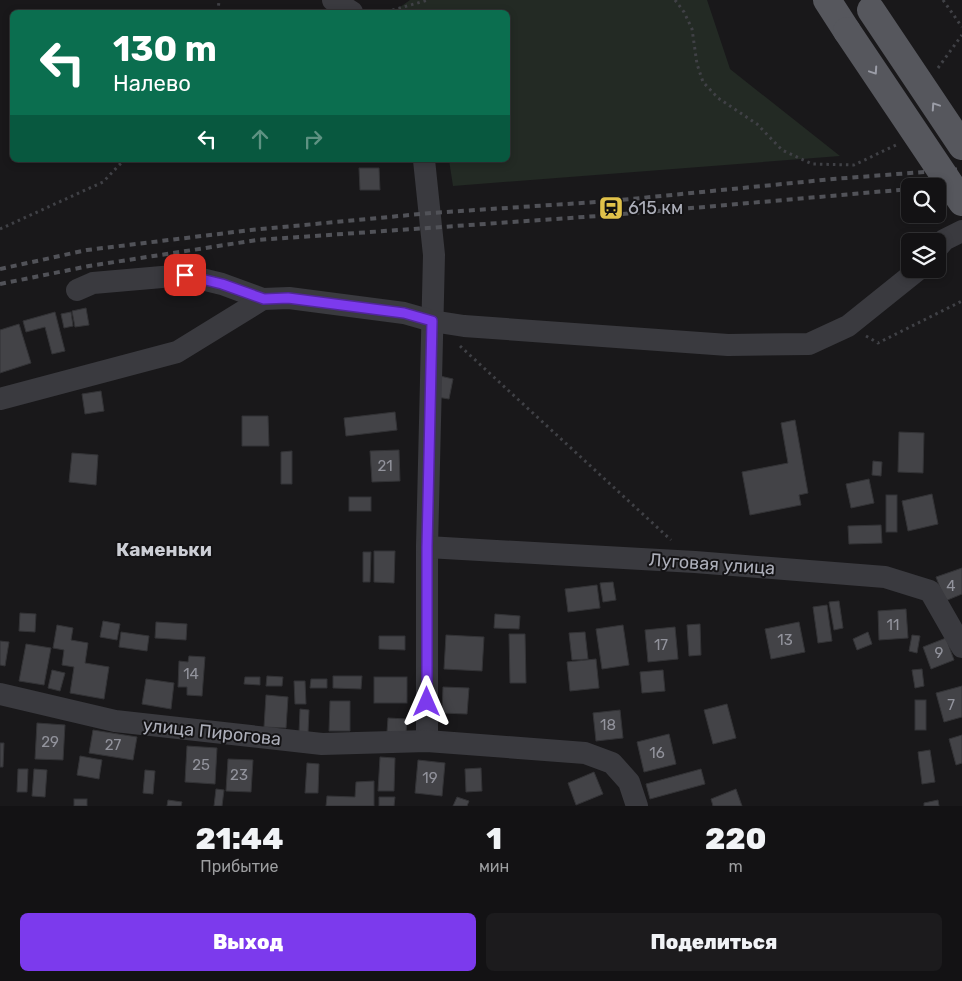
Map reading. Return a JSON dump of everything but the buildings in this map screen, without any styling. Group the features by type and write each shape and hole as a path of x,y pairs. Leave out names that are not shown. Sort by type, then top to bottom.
{"main road":[{"path":"827,0 962,202"},
{"path":"867,5 962,146"}],"street":[{"path":"333,0 349,10"},
{"path":"424,162 434,255 427,547 427,741"},
{"path":"946,239 962,231"},
{"path":"77,290 94,283 185,275 222,284 264,299 288,298 395,312 464,326 728,345 809,344 848,326 909,278"},
{"path":"0,399 177,352 264,299"},
{"name":"Луговая улица","path":"427,547 695,562 885,577 930,591 962,647"},
{"name":"улица Пирогова","path":"0,694 125,722 322,744 427,741 585,753 612,763 629,782 637,806"}],"path":[{"path":"393,10 428,0"},
{"path":"675,0 684,12 692,30 698,64 704,82 718,98 757,124 782,150 812,164 854,165 900,143"},
{"path":"943,0 962,27"},
{"path":"933,75 962,35"},
{"path":"0,229 103,182 122,162"},
{"path":"848,326 878,342 962,301"},
{"path":"432,321 695,562"}],"shaded area":[{"path":"410,0 707,0 730,69 840,156 453,186 449,162 510,162 510,10 396,10"}],"railway":[{"path":"0,269 87,250 251,230 431,213 611,201 833,179 962,169"},
{"path":"946,186 962,185"},
{"path":"0,284 89,266 257,240 612,215 901,190"}],"place":[{"name":"615 км","path":"611,208"}],"district":[{"name":"Каменьки","path":"164,549"}],"route":[{"path":"185,275 222,284 264,299 288,298 404,313 432,321 432,405 427,547 427,702"}]}
